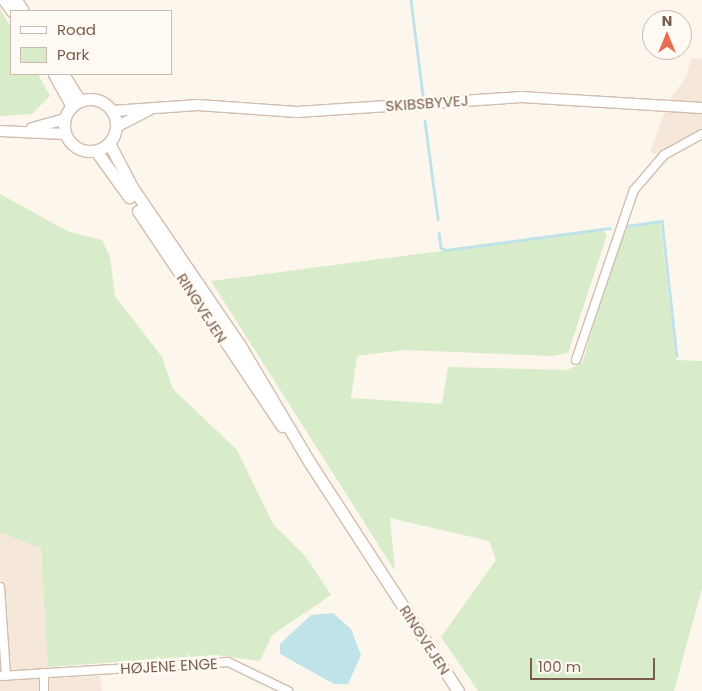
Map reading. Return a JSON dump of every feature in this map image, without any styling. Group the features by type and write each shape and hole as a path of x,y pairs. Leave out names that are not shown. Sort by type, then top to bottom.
{"main road":[{"path":"55,75 76,104"},
{"path":"63,75 76,104"},
{"path":"98,100 112,111 116,127 109,143 96,151 75,147 65,134 64,119 76,104 98,100"},
{"name":"RINGVEJEN","path":"109,143 132,187 241,347 310,464"},
{"name":"RINGVEJEN","path":"96,151 310,464 458,691"}],"street":[{"name":"SKIBSBYVEJ","path":"112,111 214,105 297,112 521,97 702,108"},
{"name":"SKIBSBYVEJ","path":"116,127 152,109"},
{"path":"25,130 64,119"},
{"path":"0,131 25,130 65,134"},
{"path":"576,360 634,190 664,155 702,134"},
{"name":"HØJENE ENGE","path":"0,587 3,676 228,662 288,691"},
{"path":"44,673 44,691"}],"shaded area":[{"path":"692,58 702,59 702,129 657,154 650,152 669,100 686,77"},
{"path":"0,533 41,548 49,678 100,676 102,691 0,691"}],"green space":[{"path":"0,9 10,26 10,75 39,75 50,96 32,114 0,116"},
{"path":"0,194 69,232 102,240 110,257 115,296 162,357 173,389 237,450 273,524 306,557 331,595 272,635 260,661 215,655 48,667 41,548 0,533"},
{"path":"660,223 676,360 702,361 702,588 674,691 478,691 441,637 496,560 489,541 390,518 395,571 211,281 602,230 607,235 568,353 552,356 404,350 357,356 351,398 442,404 448,367 567,370 582,363 624,227"}],"water":[{"path":"333,613 351,629 361,655 348,684 334,684 280,654 280,644 311,615"}],"waterway":[{"path":"411,0 423,95"},
{"path":"425,121 438,219"},
{"path":"626,226 662,221 677,356"},
{"path":"439,233 441,248 446,250 610,228"}]}
